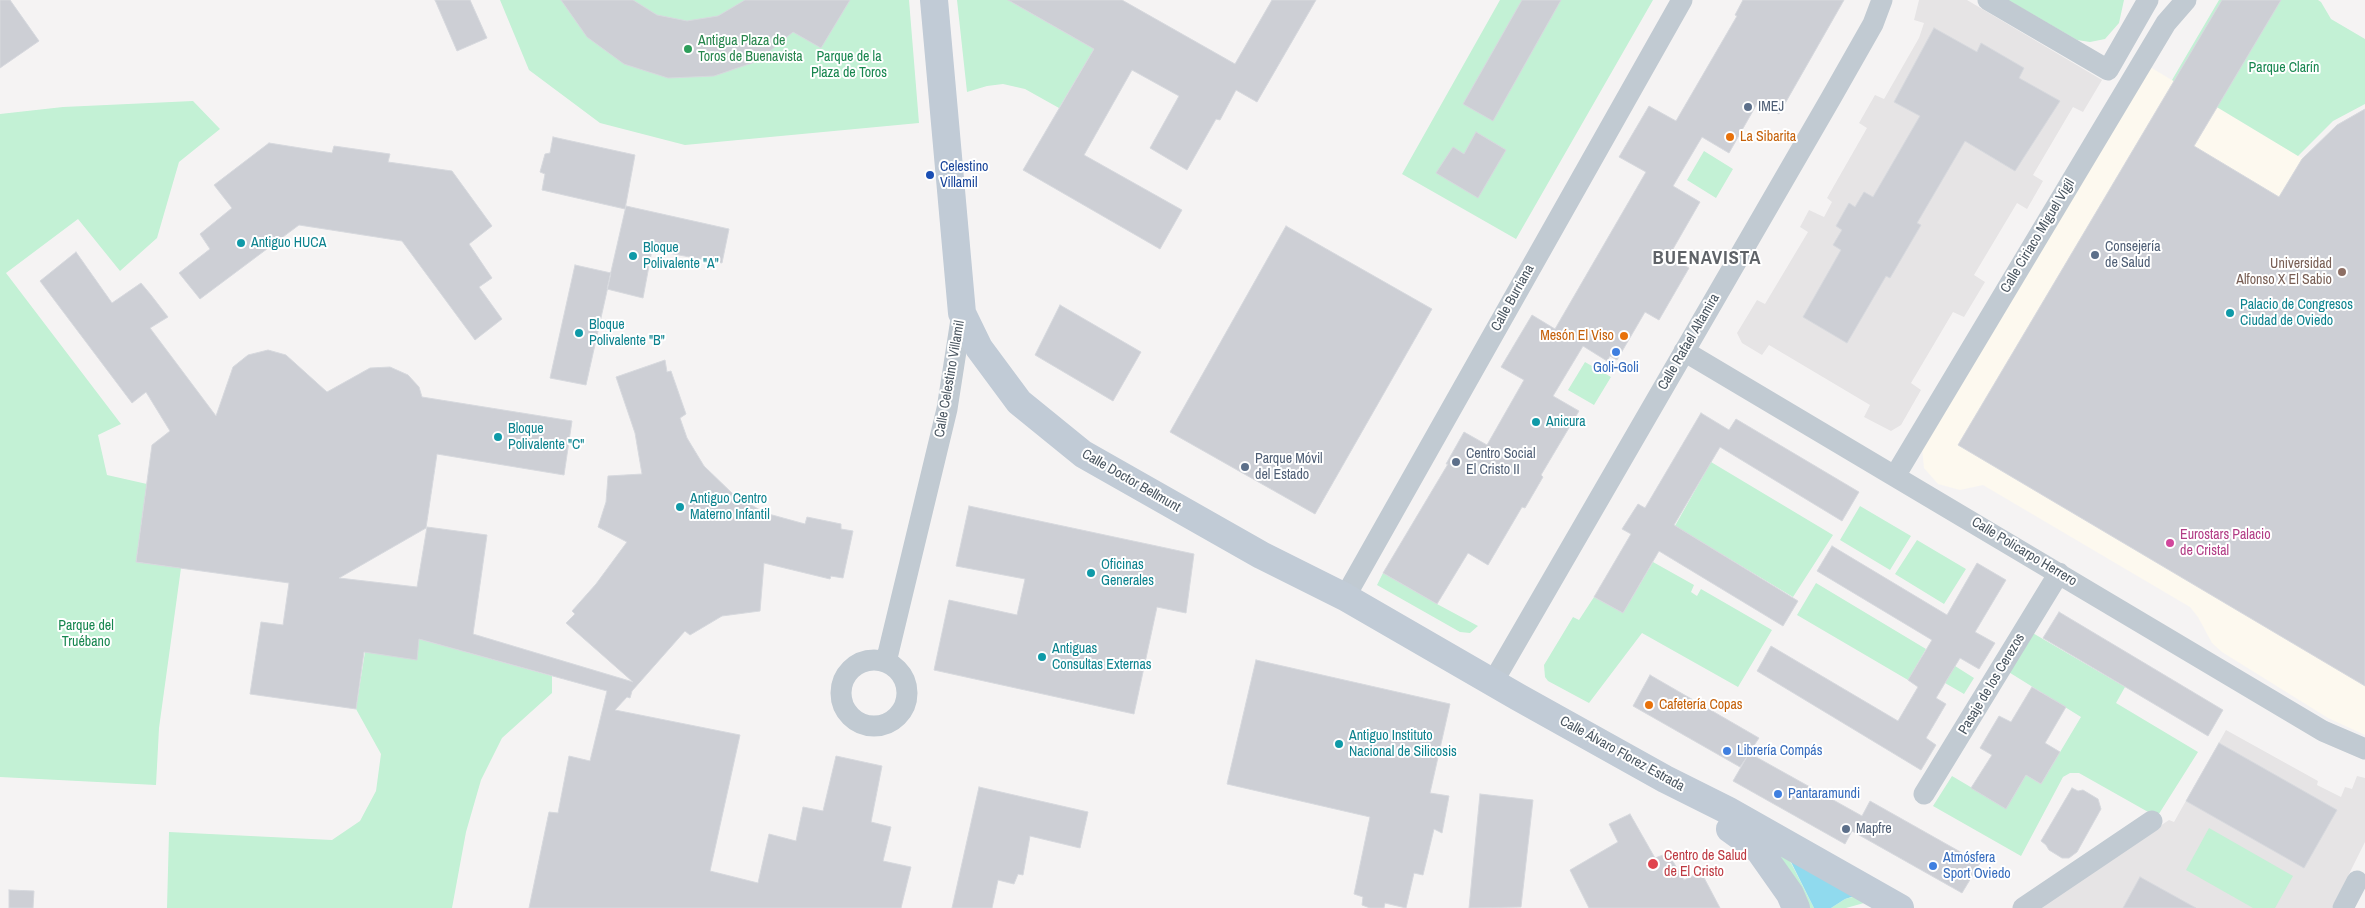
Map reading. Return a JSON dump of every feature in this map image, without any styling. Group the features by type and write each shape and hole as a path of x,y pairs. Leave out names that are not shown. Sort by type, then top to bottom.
{"main road":[{"name":"Calle Celestino Villamil","path":"934,0 962,313"},
{"name":"Calle Doctor Bellmunt","path":"962,313 980,348 1018,402 1082,454 1260,555 1345,597"},
{"name":"Calle Álvaro Florez Estrada","path":"1345,597 1665,779 1727,810 1900,908"},
{"path":"1665,779 1759,850 1790,894 1796,908"}],"street":[{"name":"Calle Burriana","path":"1345,597 1682,0"},
{"name":"Calle Rafael Altamira","path":"1493,682 1868,32 1882,0"},
{"path":"1988,0 2108,70 2148,0"},
{"name":"Calle Ciriaco Miguel Vigil","path":"1895,476 2179,3"},
{"name":"Calle Celestino Villamil","path":"886,662 947,409 962,313"},
{"name":"Calle Policarpo Herrero","path":"1684,351 2323,731 2365,749"},
{"name":"Pasaje de los Cerezos","path":"1924,794 2059,573"},
{"path":"2023,908 2152,821"},
{"path":"2343,908 2357,880"}],"shaded area":[{"path":"1919,0 1967,0 2102,80 2083,112 2073,107 2033,175 2043,181 2027,209 2017,203 1974,275 1985,282 1964,317 1953,312 1911,383 1921,390 1901,425 1891,431 1864,417 1870,405 1769,345 1762,355 1742,343 1737,333 1757,300 1765,304 1808,232 1800,227 1809,210 1824,217 1832,202 1827,198 1867,128 1859,123 1875,95 1884,99 1919,38 1924,23 1914,20"},
{"path":"2150,67 2365,196 2365,735 2328,718 2222,652 2212,643 2198,617 2190,607 1983,485 1960,490 1938,484 1924,468 1922,448"},
{"path":"2226,730 2318,781 2317,785 2341,797 2345,787 2352,789 2357,776 2365,778 2365,842 2332,908 2037,908 2169,820 2174,822"}],"green space":[{"name":"Parque de la Plaza de Toros","path":"500,0 909,0 919,123 685,145 600,123 529,70"},
{"path":"957,0 1008,0 1094,49 1059,108 1025,89 1003,84 987,86 967,92"},
{"path":"1500,0 1653,0 1516,239 1402,174"},
{"path":"2008,0 2124,0 2119,23 2105,39 2090,42 2077,40"},
{"name":"Parque Clarín","path":"2219,0 2318,0 2321,2 2331,19 2365,39 2365,104 2333,121 2298,156 2172,80"},
{"name":"Parque del Truébano","path":"193,101 220,129 179,162 157,238 120,271 78,219 6,273 121,424 98,435 107,475 147,484 136,562 181,568 159,728 156,785 0,777 0,114 63,107"},
{"path":"1704,151 1733,169 1716,198 1687,180"},
{"path":"1585,362 1611,377 1594,405 1568,390"},
{"path":"1711,462 1833,535 1793,597 1675,526"},
{"path":"1860,506 1911,536 1890,570 1840,540"},
{"path":"1917,540 1966,569 1944,604 1895,574"},
{"path":"1653,562 1694,585 1691,592 1697,596 1701,589 1772,630 1738,687 1642,633 1589,703 1548,681 1545,677 1544,665 1573,617 1579,620 1594,597 1623,613"},
{"path":"1383,573 1478,626 1470,633 1460,632 1377,585"},
{"path":"1816,583 1926,649 1908,680 1797,615"},
{"path":"2031,632 2125,687 2116,703 2198,752 2157,817 2079,773 2070,773 2063,777 2021,856 1933,806 1952,776 2006,808 2026,775 2041,784 2081,717 2007,671"},
{"path":"419,639 552,676 552,693 502,738 481,780 466,832 452,908 167,908 169,832 332,840 360,821 376,791 381,754 356,709 365,652"},
{"path":"1955,666 1974,678 1964,694 1945,683"},
{"path":"2209,828 2293,876 2275,908 2253,908 2186,870"},
{"path":"1766,839 1875,900 1846,908 1831,908 1845,899 1860,895 1790,861 1814,908 1807,908 1798,884"}],"water":[{"path":"1790,860 1861,894 1845,899 1831,908 1814,908"}],"building":[{"path":"0,0 10,0 39,41 0,68"},
{"path":"435,0 470,0 487,38 457,51"},
{"name":"Antigua Plaza de Toros de Buenavista","path":"561,0 633,0 657,15 687,21 718,16 745,0 850,0 821,48 793,32 758,61 714,76 668,78 624,64 587,37"},
{"path":"1008,0 1122,0 1235,64 1272,0 1316,0 1257,102 1236,90 1220,120 1216,119 1187,170 1150,148 1179,96 1132,70 1084,155 1182,210 1160,249 1023,170 1094,49"},
{"path":"1522,0 1561,0 1493,121 1463,104"},
{"path":"1743,0 1844,0 1779,114 1758,102 1729,153 1702,137 1673,186 1700,202 1669,256 1689,268 1659,320 1645,312 1617,360 1610,356 1607,361 1583,346 1553,396 1579,411 1541,475 1543,477 1525,508 1522,507 1488,565 1468,553 1437,604 1383,573 1448,464 1446,464 1464,432 1487,445 1524,380 1501,367 1532,315 1555,329 1646,172 1619,157 1649,106 1676,121 1737,16 1735,15"},
{"name":"Palacio de Congresos Ciudad de Oviedo","path":"2222,0 2281,0 2194,146 2279,197 2302,159 2337,125 2365,109 2365,686 1958,445"},
{"path":"1934,28 1977,52 1981,43 2024,68 2019,78 2060,101 2015,171 1965,141 1917,223 1921,225 1890,278 1886,276 1847,343 1803,317 1841,250 1833,245 1842,230 1836,226 1849,203 1855,207 1864,192 1873,197 1920,116 1894,102"},
{"path":"1476,132 1506,150 1478,198 1436,173 1453,147 1464,154"},
{"path":"553,137 635,155 625,209 542,190 545,174 540,172 545,154 550,153"},
{"name":"Antiguo HUCA","path":"269,143 332,153 334,146 390,154 388,162 452,171 492,226 469,244 492,278 479,287 502,319 475,340 402,241 299,225 200,299 179,273 210,249 200,234 232,208 214,185"},
{"name":"Bloque Polivalente \"A\"","path":"626,206 729,229 722,263 652,250 643,298 607,289"},
{"path":"1286,226 1432,309 1315,514 1170,432"},
{"path":"76,252 112,303 141,283 168,317 150,328 216,416 233,367 248,355 268,350 286,355 327,392 370,368 390,367 408,375 419,387 422,397 572,421 564,475 437,454 426,528 339,578 417,587 427,527 487,535 473,634 633,682 566,623 575,614 572,611 596,584 627,542 598,527 606,502 608,476 642,474 635,433 616,377 665,360 667,372 671,371 686,414 680,418 687,438 704,466 733,494 765,513 805,524 807,517 841,524 841,529 853,531 843,578 831,576 830,579 764,563 760,611 722,616 690,635 685,631 632,691 630,698 627,697 615,710 740,735 710,871 758,883 769,834 796,841 803,807 823,811 836,756 882,766 871,822 891,827 883,861 911,867 901,908 529,908 549,812 558,813 569,756 590,761 607,691 419,639 417,660 364,652 356,709 250,694 261,622 283,625 289,583 136,562 152,445 170,431 146,392 132,403 40,281"},
{"name":"Bloque Polivalente \"B\"","path":"575,265 611,273 586,385 550,378"},
{"path":"1060,305 1141,352 1113,401 1035,355"},
{"path":"1701,413 1729,430 1736,419 1859,492 1842,521 1720,447 1674,525 1798,601 1783,626 1659,551 1623,613 1594,597 1631,534 1622,529 1638,504 1645,508"},
{"path":"969,506 1194,554 1186,613 1157,607 1134,714 934,670 949,600 1017,615 1025,579 956,566"},
{"path":"1832,546 1947,615 1977,563 2006,580 1975,632 1995,643 1979,669 1960,658 1936,698 1946,704 1926,738 1936,745 1921,770 1757,671 1771,646 1898,721 1918,687 1908,680 1932,640 1817,571"},
{"path":"2059,612 2223,710 2208,736 2043,638"},
{"name":"Antiguo Instituto Nacional de Silicosis","path":"1256,660 1450,704 1430,793 1449,796 1442,833 1434,829 1423,875 1414,873 1406,908 1385,903 1384,908 1370,908 1362,905 1363,897 1354,894 1370,817 1227,784"},
{"path":"1650,675 1759,738 1749,753 1862,816 1870,801 1980,863 1962,893 1852,831 1845,844 1733,781 1748,755 1740,767 1633,706"},
{"path":"2032,687 2066,707 2045,743 2060,752 2041,784 2026,775 2006,809 1971,788 1992,755 1980,748 1999,716 2011,722"},
{"path":"2219,743 2337,810 2304,868 2186,801"},
{"path":"979,787 1088,812 1080,848 1030,836 1023,875 1018,874 1014,884 998,880 992,908 952,908"},
{"path":"2072,788 2078,791 2083,790 2098,799 2101,809 2077,852 2069,858 2062,858 2049,850 2041,841"},
{"path":"1480,794 1533,800 1521,907 1469,908"},
{"name":"Centro de Salud de El Cristo","path":"1630,814 1655,858 1668,853 1684,880 1701,872 1720,908 1589,908 1570,870 1618,842 1609,824"},
{"path":"2140,877 2196,908 2123,908"},
{"path":"9,890 34,891 33,908 9,908"}],"place":[{"name":"Antigua Plaza de Toros de Buenavista","path":"688,49"},
{"name":"IMEJ","path":"1748,107"},
{"name":"La Sibarita","path":"1730,137"},
{"name":"Celestino Villamil","path":"930,175"},
{"name":"Antiguo HUCA","path":"241,243"},
{"name":"Consejería de Salud","path":"2095,255"},
{"name":"Bloque Polivalente \"A\"","path":"633,256"},
{"name":"Universidad Alfonso X El Sabio","path":"2342,272"},
{"name":"Palacio de Congresos Ciudad de Oviedo","path":"2230,313"},
{"name":"Bloque Polivalente \"B\"","path":"579,333"},
{"name":"Mesón El Viso","path":"1624,336"},
{"name":"Goli-Goli","path":"1616,352"},
{"name":"Anicura","path":"1536,422"},
{"name":"Bloque Polivalente \"C\"","path":"498,437"},
{"name":"Centro Social El Cristo II","path":"1456,462"},
{"name":"Parque Móvil del Estado","path":"1245,467"},
{"name":"Antiguo Centro Materno Infantil","path":"680,507"},
{"name":"Eurostars Palacio de Cristal","path":"2170,543"},
{"name":"Oficinas Generales","path":"1091,573"},
{"name":"Antiguas Consultas Externas","path":"1042,657"},
{"name":"Cafetería Copas","path":"1649,705"},
{"name":"Antiguo Instituto Nacional de Silicosis","path":"1339,744"},
{"name":"Librería Compás","path":"1727,751"},
{"name":"Pantaramundi","path":"1778,794"},
{"name":"Mapfre","path":"1846,829"},
{"name":"Centro de Salud de El Cristo","path":"1653,864"},
{"name":"Atmósfera Sport Oviedo","path":"1933,866"}],"district":[{"name":"BUENAVISTA","path":"1707,259"}]}
